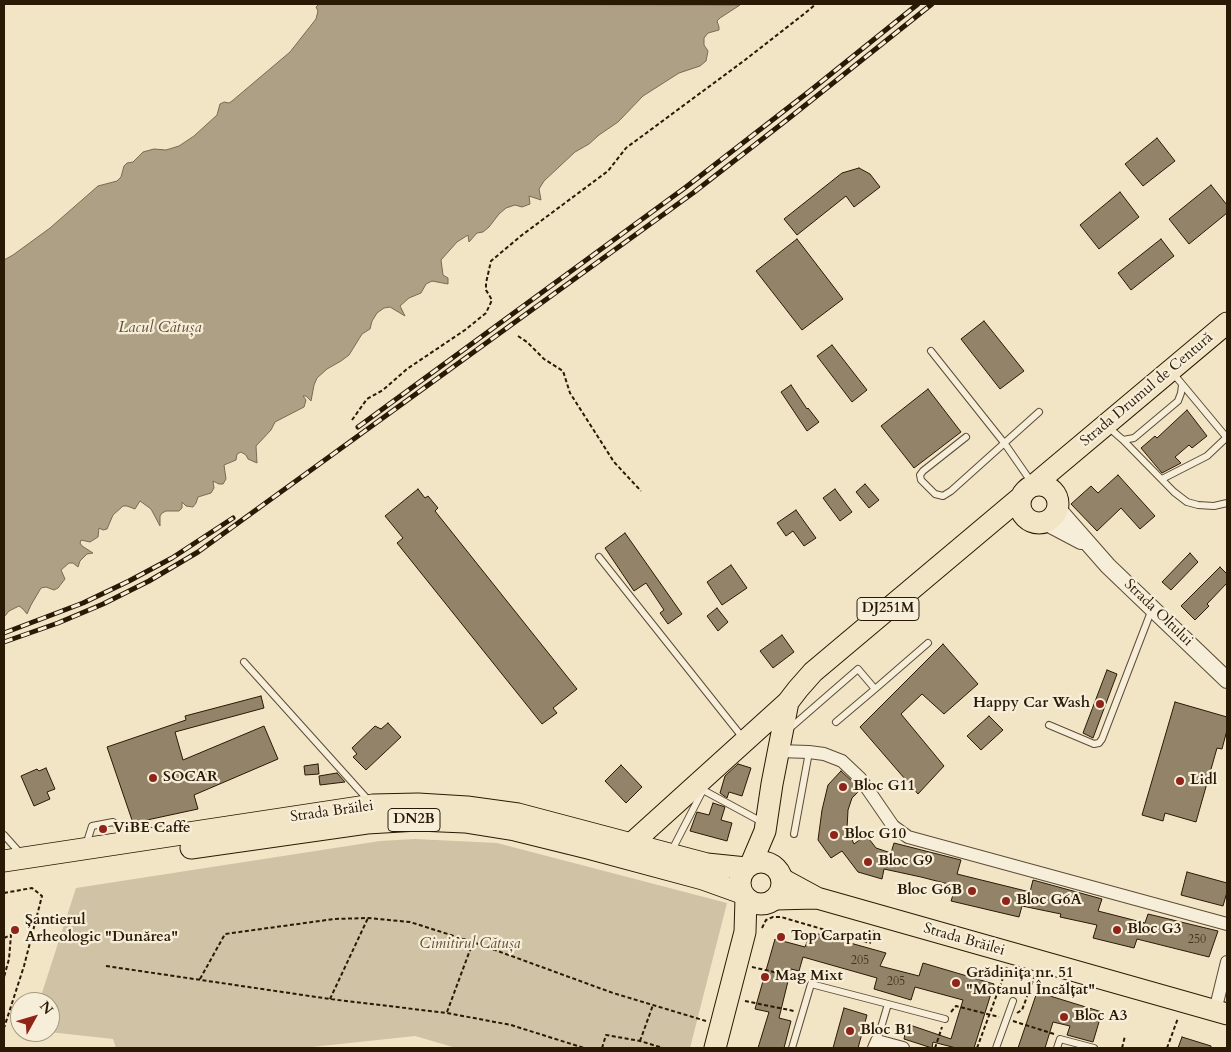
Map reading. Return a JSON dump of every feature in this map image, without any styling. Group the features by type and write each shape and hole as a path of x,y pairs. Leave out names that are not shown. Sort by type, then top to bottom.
{"main road":[{"name":"Strada Drumul de Centură","path":"749,866 765,827 788,702 813,672 1106,425 1176,378 1227,323"},
{"name":"Strada Drumul de Centură","path":"1047,511 1067,458"},
{"path":"1046,486 1047,511 1021,511 1027,491 1046,486"},
{"path":"992,522 1047,511"},
{"name":"DJ251M","path":"631,844 701,786 745,741 788,702"},
{"name":"Strada Brăilei","path":"4,861 373,805 467,807 518,814 707,864 749,866 760,862 770,864 779,875 817,898 1221,1012"},
{"name":"Strada Brăilei","path":"4,874 367,823 418,820 465,822 515,830 703,879 758,904 773,900 817,898"},
{"name":"Strada Drumul de Centură","path":"765,827 779,875"},
{"path":"749,866 740,880 753,932"},
{"path":"715,1048 728,997 753,932 782,887 779,875"}],"street":[{"name":"Strada Oltului","path":"1047,511 1090,546 1227,680"},
{"path":"779,744 824,754 842,761 853,769 893,826 908,837 1227,924"},
{"path":"1221,1012 1227,962"},
{"path":"875,1044 903,1048"}],"lane":[{"path":"931,351 1004,444 1027,491"},
{"path":"1162,479 1207,456 1227,438 1176,378"},
{"path":"1123,440 1134,438 1178,401 1181,394 1176,378"},
{"path":"966,437 920,475 921,480 935,494 943,496 952,491 1039,412"},
{"path":"1106,425 1174,492 1187,502 1214,506 1227,503"},
{"path":"599,557 745,741"},
{"path":"1049,725 1094,744 1099,743 1152,608"},
{"path":"836,722 928,643"},
{"path":"244,662 373,805"},
{"path":"779,744 858,669 875,689"},
{"path":"794,834 809,752"},
{"path":"669,854 701,786 765,827"},
{"path":"84,849 92,826 113,822 131,835"},
{"path":"4,836 25,858"},
{"path":"792,1048 811,984 945,1019"},
{"path":"996,1048 1013,1001"},
{"path":"875,1044 888,1004"},
{"path":"1057,1048 1060,1039 1094,1048"}],"path":[{"path":"352,420 367,398 383,390 407,369 479,320 486,313 492,300 486,290 491,261 608,170 626,148 745,60 816,4"},
{"path":"518,336 544,359 563,371 570,392 614,462 641,491"},
{"path":"4,893 32,888 42,896 24,966 4,1028"},
{"path":"753,932 766,920 773,917 781,917 870,943 875,924"},
{"path":"330,999 368,918"},
{"path":"200,979 225,934 334,919 368,918 410,922 473,942 613,993 720,1026"},
{"path":"4,938 11,935 9,959 4,977"},
{"path":"447,1013 473,942"},
{"path":"977,1048 1012,953"},
{"path":"1007,1019 1022,1010 1040,961"},
{"path":"106,966 330,999 447,1013 511,1025 584,1048"},
{"path":"752,967 805,979 811,984"},
{"path":"728,997 802,1013"},
{"path":"1167,1048 1184,1002"},
{"path":"640,1041 653,1004"},
{"path":"935,1048 945,1019 956,1006 990,1014 1055,1034 1060,1039"},
{"path":"602,1048 606,1035 640,1041 663,1048"},
{"path":"1122,1048 1125,1036"},
{"path":"18,1048 27,1048"}],"green space":[{"name":"Cimitirul Cătușa","path":"415,839 497,843 727,903 690,1048 456,1048 415,1036 303,1048 116,1048 113,1039 60,1033 60,992 42,992 76,888 380,841"}],"water":[{"name":"Lacul Cătușa","path":"319,4 740,5 717,21 719,30 708,33 704,38 704,45 708,51 706,61 700,66 679,73 643,96 618,122 575,152 544,181 539,189 541,200 529,196 530,204 522,207 515,205 506,208 489,227 483,232 477,233 469,242 468,235 457,242 441,260 443,275 448,278 448,284 432,281 426,284 421,293 409,298 400,306 405,316 390,307 384,308 377,313 370,329 362,334 349,355 317,378 311,401 306,396 303,396 306,400 304,407 275,422 271,430 256,446 257,463 248,459 241,452 237,454 236,460 224,465 226,479 223,484 213,481 214,488 211,493 198,497 193,507 186,506 182,502 182,508 179,511 166,511 162,513 160,516 160,526 151,509 140,501 135,509 123,506 113,515 107,529 99,528 98,537 90,542 81,540 82,546 93,553 87,554 80,561 78,567 73,563 69,563 61,570 65,579 58,588 54,590 46,587 41,588 27,614 19,606 9,611 4,617 4,260 50,228 98,186 117,181 121,177 124,166 127,163 133,162 143,152 154,149 166,150 179,146 194,136 217,115 220,104 232,101 290,52 316,19 318,11 316,7"}],"building":[{"path":"1157,138 1175,161 1143,186 1125,164"},
{"path":"859,168 870,174 880,187 854,207 846,196 797,235 784,219 842,173"},
{"path":"1211,185 1227,205 1227,213 1189,244 1169,219"},
{"path":"1120,192 1139,217 1099,249 1080,225"},
{"path":"797,239 843,299 802,330 756,271"},
{"path":"1161,239 1174,256 1131,290 1118,273"},
{"path":"984,321 1024,371 1000,389 961,339"},
{"path":"832,345 867,390 852,402 817,356"},
{"path":"791,385 807,409 819,422 807,431 781,392"},
{"path":"928,389 961,432 914,468 881,426"},
{"path":"1187,410 1207,436 1192,448 1189,445 1175,457 1181,463 1162,473 1141,448 1155,436 1157,438"},
{"path":"1118,475 1155,516 1140,529 1121,508 1097,531 1071,504 1091,486 1098,493"},
{"path":"865,484 879,500 869,508 856,492"},
{"path":"418,489 425,498 428,496 438,508 435,511 577,689 553,708 557,713 542,724 397,543 403,538 385,516"},
{"path":"835,489 852,512 840,521 823,498"},
{"path":"796,510 816,538 804,546 793,531 786,536 777,523"},
{"path":"625,533 682,614 668,624 660,613 664,610 646,583 634,591 605,548"},
{"path":"1190,553 1198,562 1171,590 1162,582"},
{"path":"731,565 747,588 722,605 707,582"},
{"path":"1220,567 1227,574 1227,583 1195,620 1181,606"},
{"path":"717,608 728,622 718,631 707,616"},
{"path":"782,635 794,652 773,668 760,651"},
{"path":"943,644 978,684 944,714 922,694 901,714 944,766 918,794 860,727"},
{"name":"Happy Car Wash","path":"1107,670 1117,674 1093,738 1083,733"},
{"path":"261,696 264,708 175,732 183,760 264,726 278,759 194,795 198,809 133,823 107,747 186,720 185,716"},
{"name":"Lidl","path":"1175,702 1227,717 1227,730 1222,749 1217,748 1196,822 1165,813 1163,821 1142,815"},
{"path":"989,716 1003,730 981,750 967,736"},
{"path":"388,723 401,737 366,770 353,757 357,754 352,748 375,726 381,729"},
{"path":"318,764 319,774 305,775 304,766"},
{"path":"738,764 751,768 742,796 729,792 727,798 720,793 725,776"},
{"path":"621,765 642,787 626,803 605,781"},
{"path":"46,768 55,789 47,792 50,799 34,806 21,776 37,769 39,771"},
{"path":"841,771 854,783 859,791 852,798 848,810 847,829 854,844 866,835 876,848 891,853 894,843 961,860 957,874 1030,892 1033,880 1102,899 1098,911 1145,923 1148,914 1218,931 1209,957 1137,939 1134,948 1093,938 1097,925 1060,917 1061,914 1022,906 1019,917 951,901 956,886 921,877 884,869 882,879 858,872 842,851 831,858 818,840 828,785"},
{"path":"337,773 345,782 320,785 319,776"},
{"path":"713,803 725,807 721,820 732,823 727,841 690,831 697,812 709,815"},
{"path":"1187,872 1227,883 1227,892 1223,906 1181,895"},
{"path":"811,932 886,953 880,966 919,976 923,963 994,984 974,1048 956,1048 933,1042 932,1048 904,1039 907,1024 951,1039 963,1000 915,987 911,1000 874,989 877,978 803,957 799,971 791,969 779,1018 791,1021 784,1048 758,1048 769,1012 755,1009 775,939 805,947"},
{"name":"Bloc A3","path":"1037,992 1102,1012 1093,1042 1067,1035 1070,1026 1053,1022 1045,1048 1018,1048"},
{"name":"Bloc B1","path":"844,1008 867,1015 858,1048 833,1048"},
{"path":"1182,1037 1211,1046 1211,1048 1178,1048"}],"railway":[{"path":"358,427 686,187 918,4"},
{"path":"4,642 58,623 103,604 149,581 198,552 693,193 932,4"},
{"path":"4,633 83,603 129,581 172,558 233,518"}],"place":[{"name":"Happy Car Wash","path":"1100,704"},
{"name":"SOCAR","path":"153,778"},
{"name":"Lidl","path":"1180,781"},
{"name":"Bloc G11","path":"843,787"},
{"name":"ViBE Caffe","path":"103,829"},
{"name":"Bloc G10","path":"834,835"},
{"name":"Bloc G9","path":"868,862"},
{"name":"Bloc G6B","path":"972,891"},
{"name":"Bloc G6A","path":"1006,901"},
{"name":"Șantierul Arheologic \"Dunărea\"","path":"15,930"},
{"name":"Bloc G3","path":"1117,930"},
{"name":"Top Carpatin","path":"781,937"},
{"name":"Mag Mixt","path":"765,977"},
{"name":"Grădinița nr. 51 \"Motanul Încălțat\"","path":"956,983"},
{"name":"Bloc A3","path":"1064,1017"},
{"name":"Bloc B1","path":"850,1031"}]}
